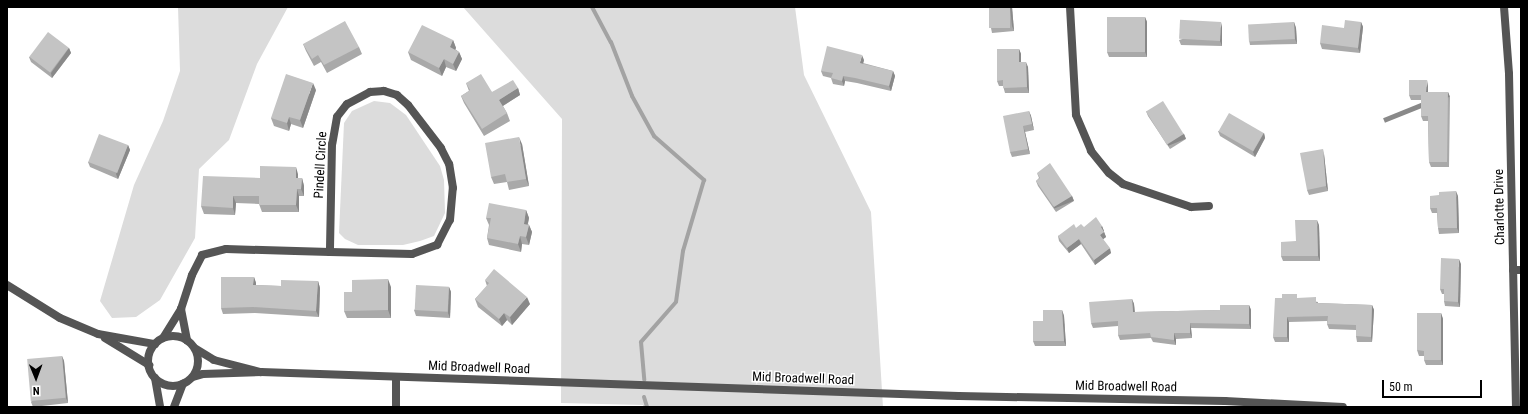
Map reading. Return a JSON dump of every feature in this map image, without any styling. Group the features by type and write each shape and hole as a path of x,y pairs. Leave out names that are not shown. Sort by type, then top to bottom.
{"street":[{"path":"1070,7 1076,115 1091,151 1110,173 1123,184 1191,207 1210,206"},
{"name":"Charlotte Drive","path":"1504,7 1509,74 1517,270 1516,407"},
{"name":"Pindell Circle","path":"164,338 181,309 192,275 202,255 226,249 330,252 412,254 437,245 450,220 453,188 449,164 441,148 408,104 396,95 384,91 370,92 347,104 337,117 332,144 330,252"},
{"path":"7,285 60,318 98,334 149,365 156,378 160,407"},
{"name":"Pindell Circle","path":"181,309 187,340"},
{"path":"98,334 155,344"},
{"path":"149,365 150,352 155,344 164,338 176,336 187,340 196,349 198,365 193,377 184,384 174,407"},
{"name":"Mid Broadwell Road","path":"196,349 214,360 261,372 959,396 1225,401 1343,407"},
{"name":"Mid Broadwell Road","path":"193,377 212,373 245,375 261,372"},
{"path":"396,377 396,407"},
{"path":"156,378 167,385 184,384"}],"shaded area":[{"path":"178,7 288,7 257,64 229,140 199,169 195,238 160,300 136,317 112,318 100,301 134,185 163,121 180,71"},
{"path":"463,7 795,7 804,75 871,212 883,407 643,407 643,405 561,403 562,119"},
{"path":"374,101 390,103 406,115 440,166 444,180 445,213 434,236 403,245 358,245 345,239 339,233 344,123 352,111"}],"building":[{"path":"989,7 1010,7 1010,28 989,28"},
{"path":"1107,17 1145,17 1145,52 1107,52"},
{"path":"1180,20 1221,22 1220,41 1179,39"},
{"path":"1345,20 1361,22 1358,48 1320,43 1322,25 1344,28"},
{"path":"345,21 359,47 324,65 318,55 312,59 303,44"},
{"path":"1294,22 1295,39 1249,41 1248,24"},
{"path":"422,25 453,40 450,47 459,52 453,64 444,59 439,68 408,52"},
{"path":"48,32 69,48 50,72 29,57"},
{"path":"827,46 862,55 860,63 893,71 889,86 843,76 842,81 831,78 833,73 821,71"},
{"path":"997,49 1019,49 1019,62 1026,62 1027,87 1003,88 1003,80 997,81"},
{"path":"286,74 313,83 300,120 289,117 287,123 271,118"},
{"path":"481,74 492,92 513,80 518,88 499,100 507,113 482,129 461,96 470,90 466,83"},
{"path":"1409,80 1427,80 1426,92 1448,92 1447,162 1429,162 1428,116 1421,116 1421,95 1409,95"},
{"path":"1163,101 1184,134 1167,145 1146,112"},
{"path":"1029,111 1032,124 1023,126 1028,149 1010,152 1003,116"},
{"path":"1229,113 1264,133 1253,151 1218,131"},
{"path":"99,134 128,145 117,173 88,162"},
{"path":"519,137 526,179 507,182 505,174 491,177 485,143"},
{"path":"1323,149 1326,186 1307,190 1300,153"},
{"path":"1050,163 1072,196 1054,207 1036,181 1040,178 1037,173"},
{"path":"260,166 296,167 296,178 302,178 301,189 297,189 296,205 259,205 259,196 233,196 233,208 201,206 203,176 260,178"},
{"path":"1456,191 1457,228 1438,228 1437,208 1430,208 1430,196 1439,195 1439,192"},
{"path":"489,203 526,210 524,224 529,225 526,237 520,236 518,244 487,238 491,218 486,218"},
{"path":"1096,217 1104,232 1100,235 1110,248 1094,260 1079,239 1067,248 1058,236 1074,224 1076,228 1081,224 1084,227"},
{"path":"1295,220 1317,220 1318,256 1281,256 1281,242 1296,241"},
{"path":"1441,258 1459,259 1458,302 1444,301 1444,289 1440,289"},
{"path":"494,269 527,297 510,317 504,313 499,319 475,299 489,283 485,280"},
{"path":"221,277 254,277 253,285 281,286 281,280 318,281 316,311 253,307 221,308"},
{"path":"388,279 388,310 344,311 344,292 352,292 352,280"},
{"path":"416,285 449,287 448,312 415,310"},
{"path":"1282,294 1297,294 1297,298 1316,297 1316,303 1372,305 1371,337 1356,336 1356,325 1327,324 1328,316 1287,317 1287,337 1273,337 1275,298 1282,298"},
{"path":"1132,299 1133,312 1220,310 1220,305 1249,305 1249,324 1190,323 1190,333 1174,333 1174,340 1151,337 1150,333 1118,335 1118,321 1091,323 1089,302"},
{"path":"1043,310 1062,310 1064,341 1033,341 1033,321 1043,321"},
{"path":"1417,313 1441,313 1441,360 1424,360 1424,351 1417,350"},
{"path":"62,356 66,398 31,401 27,359"}],"waterway":[{"path":"592,7 611,42 632,96 654,136 704,180 683,251 676,302 641,342 644,380"},
{"path":"644,397 647,407"}]}
